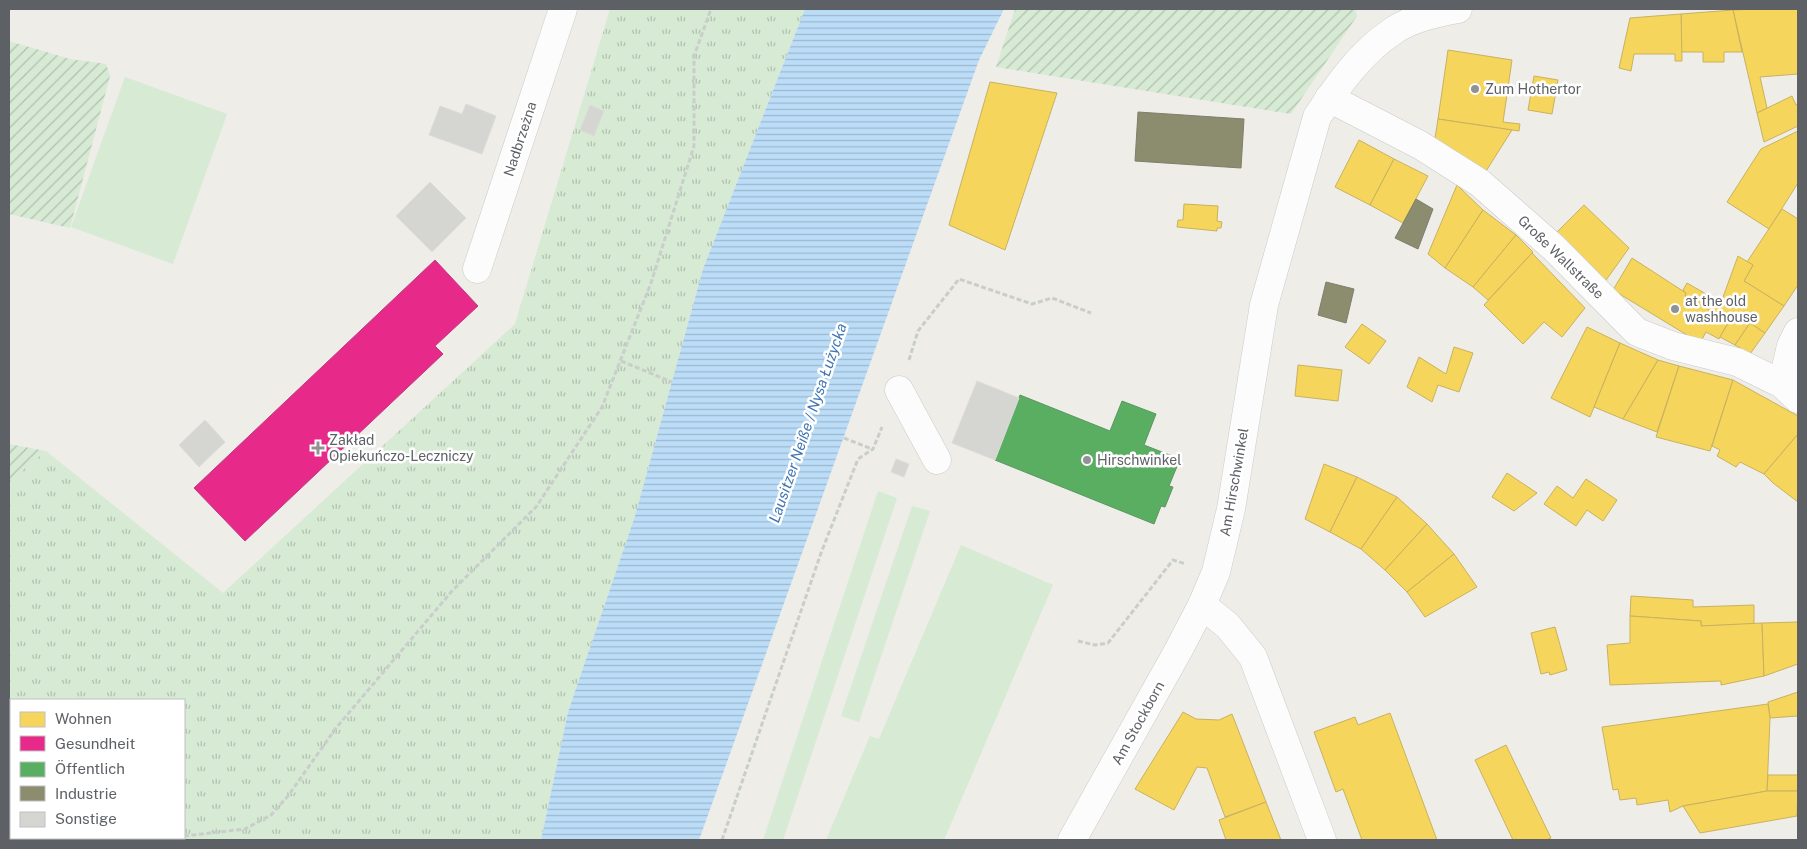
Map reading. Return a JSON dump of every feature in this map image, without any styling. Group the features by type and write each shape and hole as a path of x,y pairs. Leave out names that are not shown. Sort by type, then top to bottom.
{"street":[{"name":"Nadbrzeżna","path":"477,269 563,9"},
{"name":"Am Hirschwinkel","path":"1202,605 1216,572 1231,509 1264,305 1317,117 1329,98 1391,19 1458,9"},
{"name":"Große Wallstraße","path":"1329,98 1420,145 1480,183 1554,248 1637,332 1673,346 1736,362 1790,391"},
{"path":"1790,391 1792,346 1798,332"},
{"path":"899,390 937,460"},
{"path":"1202,605 1228,626 1253,657 1322,840"},
{"name":"Am Stockborn","path":"1072,840 1202,605"}],"path":[{"path":"185,836 245,829 271,815 336,728 452,591 536,507 602,406 651,283 694,146 694,56 711,9"},
{"path":"899,390 918,331 959,279 1032,304 1052,298 1091,313"},
{"path":"620,361 672,382"},
{"path":"722,840 822,552 858,459 873,449 844,438"},
{"path":"1078,641 1095,645 1108,643 1173,560 1216,572"}],"green space":[{"path":"610,9 805,9 703,269 635,516 568,712 541,840 9,840 9,481 46,451 223,593 515,324"},
{"path":"1015,9 1355,9 1357,16 1291,114 996,67"},
{"path":"9,41 70,59 106,64 110,76 70,228 9,214"},
{"path":"125,77 227,114 173,264 71,227"},
{"path":"9,444 46,451 9,481"},
{"path":"878,491 897,498 783,840 763,840"},
{"path":"912,506 930,511 859,722 841,716"},
{"path":"961,545 1053,585 944,840 826,840 870,736 879,739"}],"water":[{"name":"Lausitzer Neiße / Nysa Łużycka","path":"805,9 1004,9 979,60 699,840 541,840 568,712 635,516 703,269"}],"building: Wohnen":[{"path":"1798,9 1798,74 1760,77 1767,108 1757,113 1733,10"},
{"path":"1733,10 1742,52 1724,52 1724,62 1703,62 1703,52 1681,52 1681,14"},
{"path":"1681,14 1682,61 1675,61 1675,54 1634,54 1631,71 1619,68 1630,18"},
{"name":"Zum Hothertor","path":"1448,50 1512,60 1503,122 1520,124 1519,131 1438,119"},
{"path":"1534,76 1558,80 1552,114 1528,110"},
{"path":"990,82 1057,93 1005,250 949,225"},
{"path":"1792,96 1796,105 1798,104 1798,126 1764,142 1757,113"},
{"path":"1438,119 1512,130 1481,179 1434,145"},
{"path":"1798,131 1798,183 1769,229 1727,202 1761,149"},
{"path":"1359,140 1394,159 1370,205 1335,187"},
{"path":"1394,159 1428,176 1403,223 1370,205"},
{"path":"1457,185 1483,210 1445,268 1428,254"},
{"path":"1184,204 1218,206 1217,221 1222,222 1221,228 1217,228 1217,231 1177,227 1178,220 1183,220"},
{"path":"1584,205 1629,248 1604,283 1555,234"},
{"path":"1782,209 1798,219 1798,285 1784,306 1744,281 1753,265 1747,262"},
{"path":"1483,210 1516,235 1473,287 1445,268"},
{"path":"1516,235 1533,252 1488,300 1473,287"},
{"path":"1532,253 1585,308 1562,337 1544,322 1523,344 1484,305"},
{"path":"1738,256 1753,265 1744,281 1784,306 1765,333 1734,313 1729,321 1685,296 1686,293 1683,290 1687,283 1713,298 1710,304 1719,308"},
{"name":"at the old washhouse","path":"1632,258 1686,293 1685,296 1729,321 1719,339 1706,332 1700,343 1613,290"},
{"path":"1734,313 1750,323 1735,345 1720,337"},
{"path":"1750,323 1765,333 1750,354 1735,345"},
{"path":"1362,324 1386,341 1369,364 1345,347"},
{"path":"1587,327 1620,343 1590,417 1551,398"},
{"path":"1620,343 1658,360 1623,419 1594,407"},
{"path":"1454,347 1473,353 1459,392 1438,385 1432,402 1407,387 1419,357 1446,374"},
{"path":"1658,360 1679,366 1657,432 1623,419"},
{"path":"1298,365 1342,370 1338,401 1295,396"},
{"path":"1679,366 1733,380 1710,451 1656,437"},
{"path":"1733,380 1798,416 1798,434 1764,474 1740,462 1736,467 1717,456 1720,450 1712,446"},
{"path":"1798,434 1798,502 1764,474"},
{"path":"1324,464 1357,477 1330,532 1305,519"},
{"path":"1507,473 1537,493 1514,511 1492,497"},
{"path":"1357,477 1397,497 1361,549 1330,532"},
{"path":"1586,479 1617,500 1603,521 1587,510 1576,526 1544,504 1557,486 1573,498"},
{"path":"1397,497 1427,524 1385,570 1361,549"},
{"path":"1427,524 1454,554 1407,592 1385,570"},
{"path":"1454,554 1477,587 1425,617 1407,592"},
{"path":"1631,596 1693,600 1693,607 1754,605 1754,624 1701,626 1701,621 1630,616"},
{"path":"1630,616 1701,621 1701,626 1762,623 1764,676 1721,685 1721,681 1610,685 1607,645 1630,643"},
{"path":"1798,622 1798,664 1764,676 1762,623"},
{"path":"1555,627 1567,670 1550,675 1549,672 1541,674 1531,633"},
{"path":"1798,692 1798,716 1770,718 1768,702"},
{"path":"1768,704 1770,718 1767,791 1683,806 1670,812 1668,800 1637,805 1636,798 1620,800 1618,789 1613,790 1602,727"},
{"path":"1183,712 1196,719 1219,720 1232,714 1266,802 1225,817 1207,768 1197,767 1174,810 1135,789"},
{"path":"1390,713 1437,840 1362,840 1343,789 1336,792 1314,732 1355,717 1358,725"},
{"path":"1506,745 1551,838 1546,840 1513,840 1475,760"},
{"path":"1768,775 1798,775 1798,791 1767,791"},
{"path":"1767,791 1798,791 1797,816 1700,833 1683,806"},
{"path":"1266,802 1281,840 1226,840 1219,820"}],"building: Gesundheit":[{"path":"435,260 478,306 435,346 443,354 245,541 194,488"}],"building: Öffentlich":[{"name":"Hirschwinkel","path":"1020,395 1110,431 1122,401 1156,414 1144,445 1180,459 1169,486 1173,487 1165,507 1161,506 1154,524 995,460"}],"building: Industrie":[{"path":"1138,112 1244,119 1241,168 1135,161"},
{"path":"1416,199 1433,209 1418,249 1395,238"},
{"path":"1326,282 1354,289 1346,323 1318,315"}],"building: Sonstige":[{"path":"466,104 496,116 482,154 429,135 440,106 462,114"},
{"path":"590,105 604,111 594,136 580,130"},
{"path":"430,182 466,218 432,252 396,216"},
{"path":"977,381 1019,398 995,460 952,443"},
{"path":"205,420 225,442 199,467 179,445"},
{"path":"896,459 909,464 904,477 891,472"}],"place":[{"name":"Zum Hothertor","path":"1475,89"},
{"name":"at the old washhouse","path":"1675,309"},
{"name":"Zakład Opiekuńczo-Leczniczy","path":"318,448"},
{"name":"Hirschwinkel","path":"1087,460"}]}
